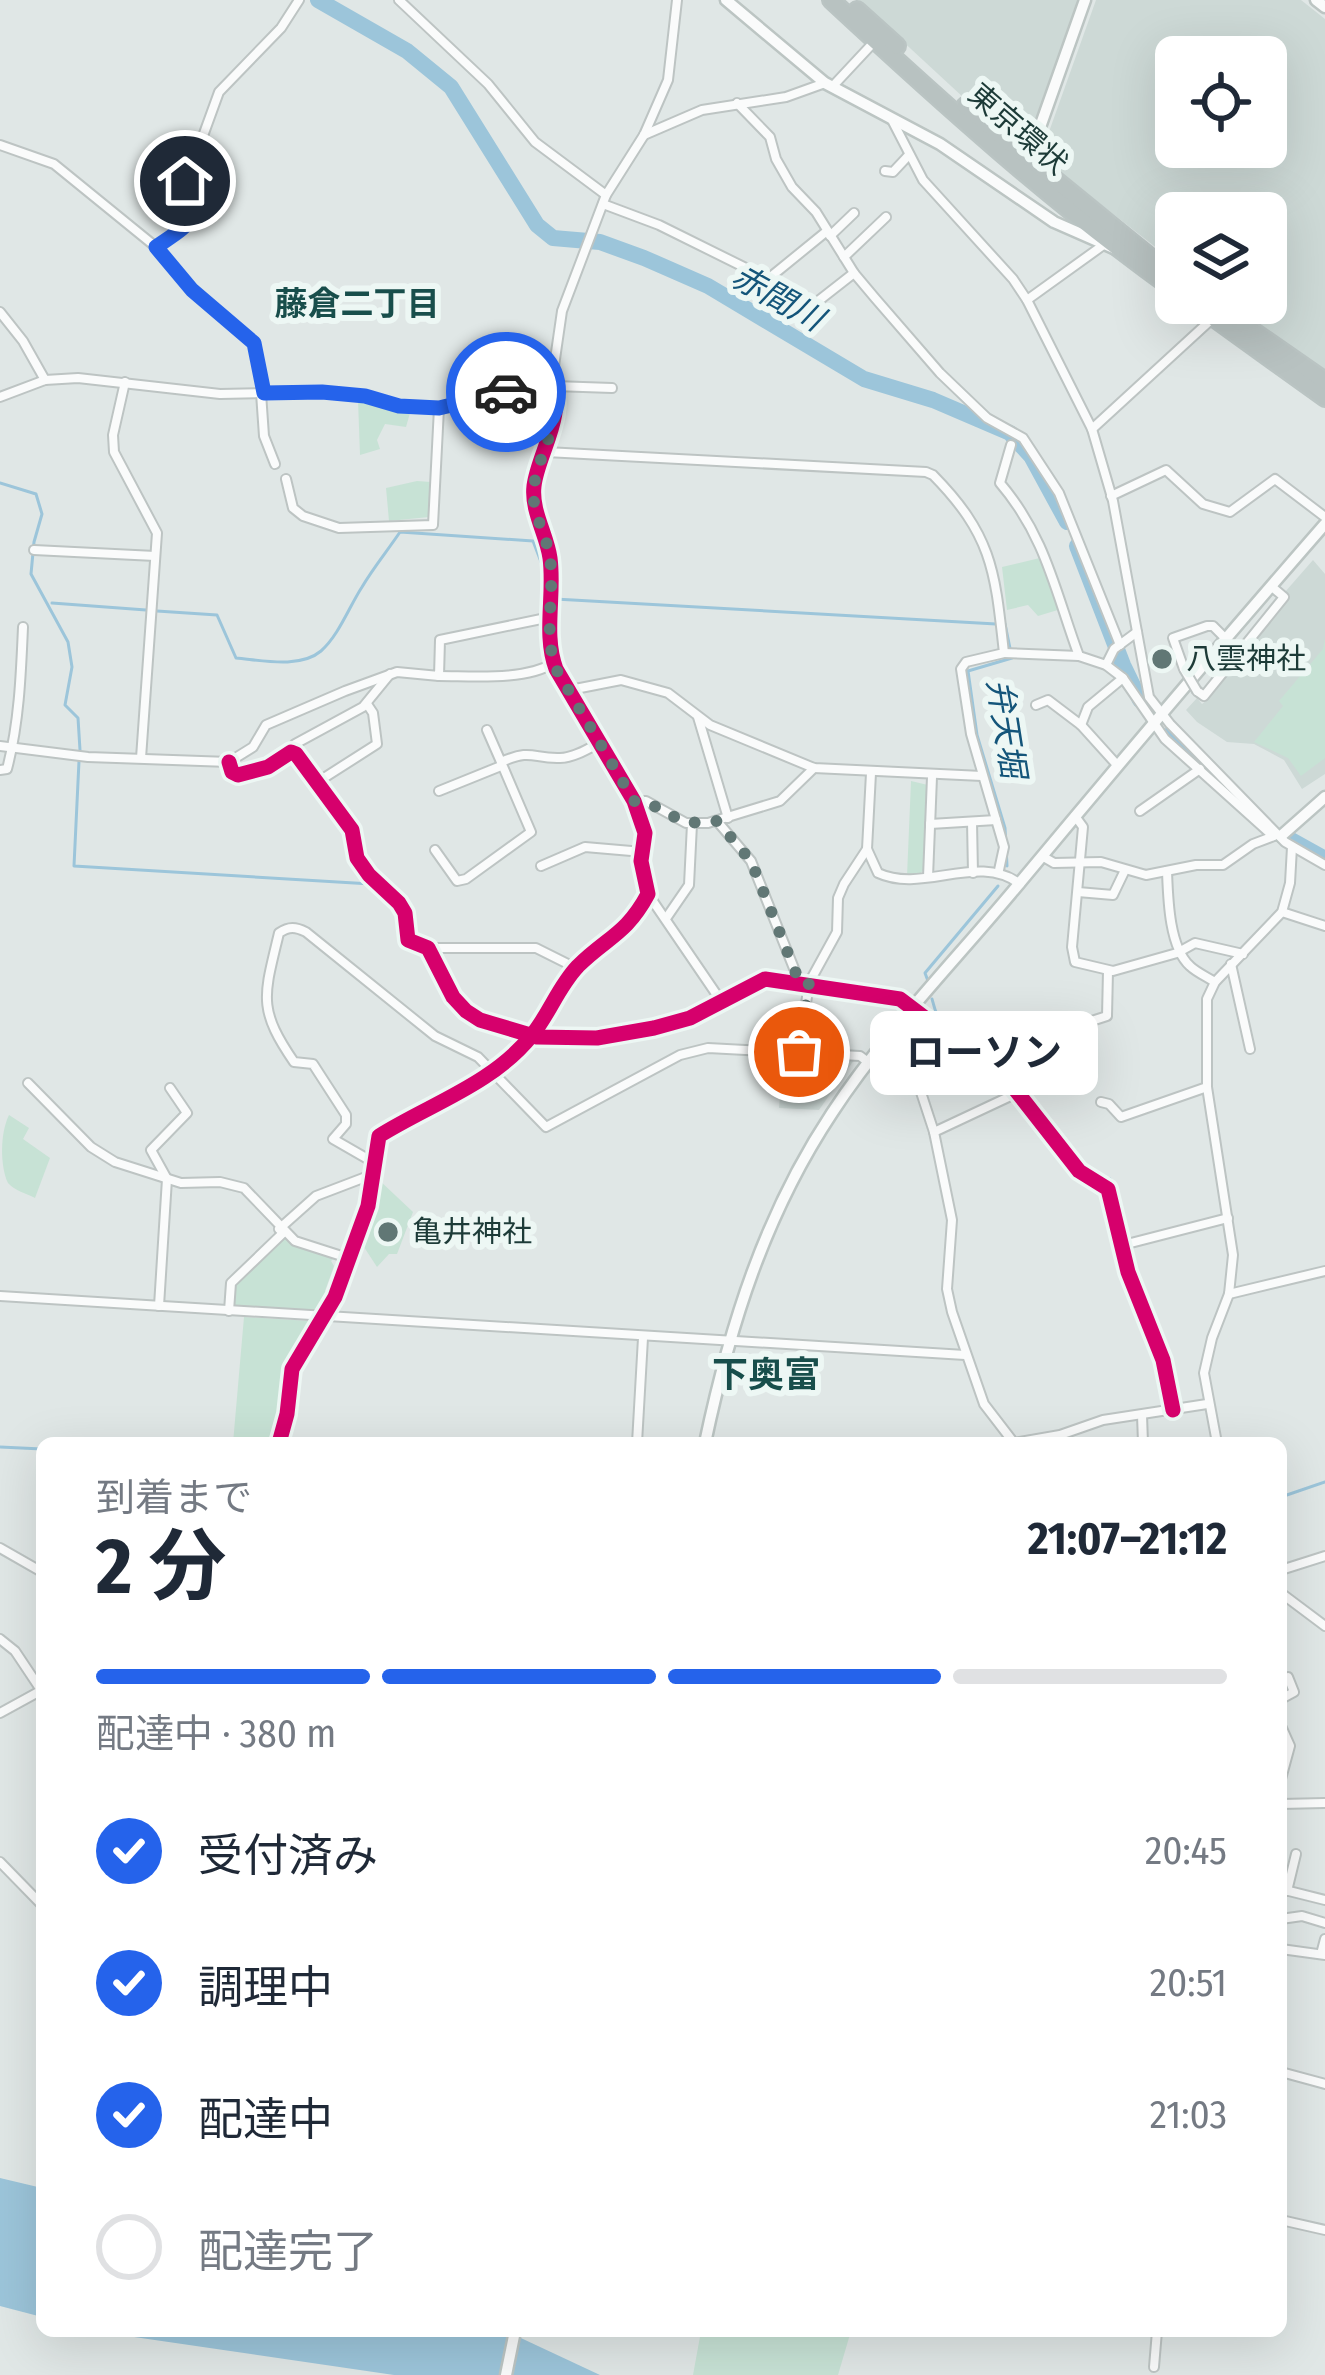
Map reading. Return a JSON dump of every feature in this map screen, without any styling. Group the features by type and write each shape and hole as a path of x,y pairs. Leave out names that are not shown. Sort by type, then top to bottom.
{"highway":[{"name":"東京環状","path":"831,0 1059,201 1155,265"},
{"name":"東京環状","path":"846,0 1155,273"},
{"path":"1231,324 1325,398"},
{"path":"1235,324 1325,381"}],"street":[{"path":"156,247 194,214 184,164 203,136 219,92 280,28 299,0"},
{"path":"399,0 488,84 536,142 604,200 768,279 854,213"},
{"path":"677,0 668,80 644,135 604,200 562,311 552,383 553,427 533,489 550,556 554,663 634,801 645,833 641,861 647,894 721,1001"},
{"path":"726,0 829,85 940,144 1047,217 1102,246 1124,246"},
{"path":"1028,161 1085,0"},
{"path":"1316,0 1325,7"},
{"path":"644,135 702,110 786,98 829,85 874,40"},
{"path":"737,103 770,137 792,187 817,212 854,273 940,374 987,418 1023,438 1059,493 1117,647"},
{"path":"893,118 891,124 923,180 1028,300 1092,429 1111,496 1148,694 1207,771"},
{"path":"0,145 54,164 156,247 192,290 254,343 264,436 275,464"},
{"path":"885,171 893,172 908,156"},
{"path":"1047,217 1059,201"},
{"path":"844,257 886,217"},
{"path":"1028,300 1102,246"},
{"path":"808,309 854,273"},
{"path":"0,312 45,380"},
{"path":"1092,429 1199,324"},
{"path":"0,397 45,380 125,382 220,394 322,392 439,408 552,383 612,388"},
{"path":"125,382 112,442 123,474 155,528 141,758"},
{"path":"286,478 293,508 328,525 433,525 439,408"},
{"path":"1011,445 1000,483 1042,544 1079,656"},
{"path":"546,452 926,472 947,489 986,543 1009,653"},
{"path":"706,1437 748,1279 784,1198 834,1110 1325,521 1275,479 1229,512 1203,504 1166,470 1111,496"},
{"path":"34,550 155,556"},
{"path":"1227,640 1214,626 1173,638 1202,698 1284,597 1271,586"},
{"path":"439,676 440,640 551,617"},
{"path":"0,770 7,770 12,749 23,671 23,627"},
{"path":"1106,665 1117,647 1137,632"},
{"path":"999,870 1004,847 982,776 961,669 966,662 1009,653 1079,656 1106,665 1123,678 1154,726 1277,836 1325,865"},
{"path":"0,746 229,762 254,747 266,725 390,674 514,673 554,663"},
{"path":"229,762 232,772 250,774 291,752 367,704 390,674"},
{"path":"1081,725 1088,707 1123,678"},
{"path":"570,690 621,680 668,693 698,717 814,768 982,776"},
{"path":"1036,705 1048,700 1081,725 1119,767"},
{"path":"316,783 377,745 373,713 367,704"},
{"path":"698,717 722,820 751,861 804,982 799,1052"},
{"path":"435,850 462,882 531,832 487,730"},
{"path":"439,791 533,752 556,759 598,743"},
{"path":"291,752 352,830 357,858 405,913 409,940 428,948 536,948 576,968"},
{"path":"634,801 646,801 692,824 722,820 780,801 814,768"},
{"path":"1140,811 1207,771"},
{"path":"804,982 837,932 838,898 866,849 872,773"},
{"path":"928,877 932,777"},
{"path":"1042,856 1054,863 1081,861 1146,875 1223,865 1252,844 1277,836 1325,797"},
{"path":"1076,816 1083,827 1072,958 1079,964 1108,971 1196,943 1243,954"},
{"path":"930,824 996,820"},
{"path":"972,822 973,873"},
{"path":"667,917 689,886 692,824"},
{"path":"541,866 585,847 643,852"},
{"path":"1215,1437 1204,1373 1229,1294 1233,1255 1207,1087 1206,1012 1215,982 1282,913 1292,847"},
{"path":"866,849 878,873 889,878 999,870 1020,884"},
{"path":"1078,892 1113,895 1125,870"},
{"path":"1166,872 1180,951 1188,965 1215,982"},
{"path":"281,1437 292,1369 307,1340 326,1318 368,1206 379,1136 465,1090 532,1036 576,968 620,935 647,894"},
{"path":"1282,913 1325,926"},
{"path":"373,1162 334,1139 346,1124 346,1114 313,1064 294,1062 269,1024 266,995 277,941 284,930 306,932 435,1036 472,1053 546,1127 680,1055 718,1046 860,1056 869,1063"},
{"path":"428,948 436,969 466,1011 532,1036 561,1040 627,1035 690,1018 766,979 901,999 937,1027 949,1046 1003,1074 1079,1171 1108,1189 1128,1273 1163,1360 1173,1410"},
{"path":"1232,964 1250,1049"},
{"path":"934,1132 1020,1091 1041,1071 1067,1029 1107,1016 1108,971"},
{"path":"917,1010 914,1071 934,1132 952,1220 947,1289 984,1404 1007,1437"},
{"path":"28,1083 101,1154 188,1184 220,1182 244,1188 281,1231 305,1246 350,1259"},
{"path":"1101,1102 1121,1118 1207,1087"},
{"path":"159,1306 167,1179 151,1150 188,1113 170,1088"},
{"path":"229,1311 231,1283 316,1196 371,1175"},
{"path":"1123,1245 1228,1218"},
{"path":"1229,1294 1325,1271"},
{"path":"0,1296 965,1355"},
{"path":"637,1437 643,1338"},
{"path":"1046,1437 1103,1420 1207,1404"},
{"path":"1142,1415 1143,1437"},
{"path":"0,1548 36,1569"},
{"path":"1287,1568 1325,1556"},
{"path":"1287,1598 1325,1627"},
{"path":"0,1639 15,1651 36,1681"},
{"path":"0,1713 36,1693"},
{"path":"1287,1804 1325,1803"},
{"path":"1287,1881 1296,1853"},
{"path":"0,1862 36,1899"},
{"path":"1287,1891 1325,1900"},
{"path":"1287,1918 1302,1916 1325,1923"},
{"path":"1287,1950 1323,1954 1325,1939"},
{"path":"1287,2074 1325,2084"},
{"path":"1287,2221 1325,2230"},
{"path":"506,2375 514,2337"},
{"path":"1154,2367 1156,2337"}],"shaded area":[{"path":"858,0 1078,0 1025,149 964,98"},
{"path":"1096,0 1301,0 1325,19 1325,372 1257,324 1287,324 1287,192 1155,192 1155,247 1040,157"},
{"path":"1313,560 1325,574 1325,774 1302,789 1284,760 1254,744 1227,742 1186,710 1197,698 1202,704 1207,700"},
{"path":"783,1056 854,1060 819,1110 779,1108"}],"green space":[{"path":"358,400 410,413 406,427 385,424 377,440 380,449 360,455"},
{"path":"431,482 429,517 389,521 386,488"},
{"path":"1044,557 1061,609 1038,616 1028,605 1007,610 1002,567"},
{"path":"1325,638 1325,758 1301,776 1288,758 1254,742 1283,706 1279,701 1323,649"},
{"path":"911,781 928,785 924,870 907,876"},
{"path":"9,1115 29,1128 23,1139 50,1158 35,1198 11,1186 5,1176 3,1140"},
{"path":"379,1180 413,1212 397,1254 389,1254 377,1267 364,1247"},
{"path":"285,1236 319,1254 336,1256 325,1291 331,1294 322,1310 232,1306 231,1285"},
{"path":"244,1317 310,1321 291,1358 274,1437 234,1437"},
{"path":"700,2337 849,2337 838,2375 693,2375"}],"water":[{"path":"0,2178 36,2187 36,2315 0,2306"},
{"path":"134,2337 519,2337 600,2375 394,2375"}],"waterway":[{"name":"赤間川","path":"318,0 407,51 451,87 537,225 553,238 600,242 644,258 708,286 864,379 933,400 1010,433 1031,456 1067,522"},
{"path":"0,483 36,494 42,514 31,574 68,642 72,667 65,705 78,718 80,750"},
{"path":"157,611 217,615 236,658 280,662 312,657 333,637 400,532 533,541 543,567 546,599"},
{"name":"赤間川","path":"1077,546 1140,700"},
{"path":"555,599 996,624"},
{"path":"52,603 146,610"},
{"name":"弁天堀","path":"1005,624 1012,658 968,671 977,735 1005,828 1007,866"},
{"name":"赤間川","path":"1167,736 1234,795"},
{"path":"79,761 74,866 371,884"},
{"name":"赤間川","path":"1291,840 1325,859"},
{"name":"弁天堀","path":"928,981 925,973 998,886"},
{"name":"弁天堀","path":"932,999 938,1018 957,1042 1020,1085"},
{"name":"弁天堀","path":"1027,1093 1049,1122"},
{"name":"弁天堀","path":"1054,1128 1083,1169"},
{"name":"弁天堀","path":"1091,1175 1110,1179 1127,1238"},
{"name":"弁天堀","path":"1130,1248 1148,1312"},
{"name":"弁天堀","path":"1165,1354 1171,1380"},
{"path":"0,1447 36,1449"},
{"path":"1287,1495 1325,1482"}],"cycle path":[{"path":"281,1437 292,1369 335,1297 368,1206 379,1136 480,1080 516,1052 571,974 624,927 648,894 641,861 645,833 634,801 552,656 550,558 534,495 556,405 550,379"},
{"path":"229,762 238,775 296,754 352,830 357,858 399,903 408,940 428,948 453,997 480,1020 537,1037 597,1038 690,1018 765,979 900,999 937,1027 949,1046 1003,1074 1079,1171 1108,1189 1128,1272 1163,1360 1173,1410"}],"way so far":[{"path":"506,392 550,379 554,386 553,427 533,489 550,556 550,652 556,669 634,801 646,801 692,824 717,821 747,854 767,893 799,981 809,982 799,1052"}],"place":[{"name":"八雲神社","path":"1162,659"},
{"name":"ローソン","path":"799,1052"},
{"name":"亀井神社","path":"388,1232"}],"district":[{"name":"藤倉二丁目","path":"357,303"},
{"name":"下奥富","path":"766,1374"}],"route":[{"path":"185,181 195,201 194,214 156,247 192,290 254,343 264,393 322,392 439,408 506,392"}]}
